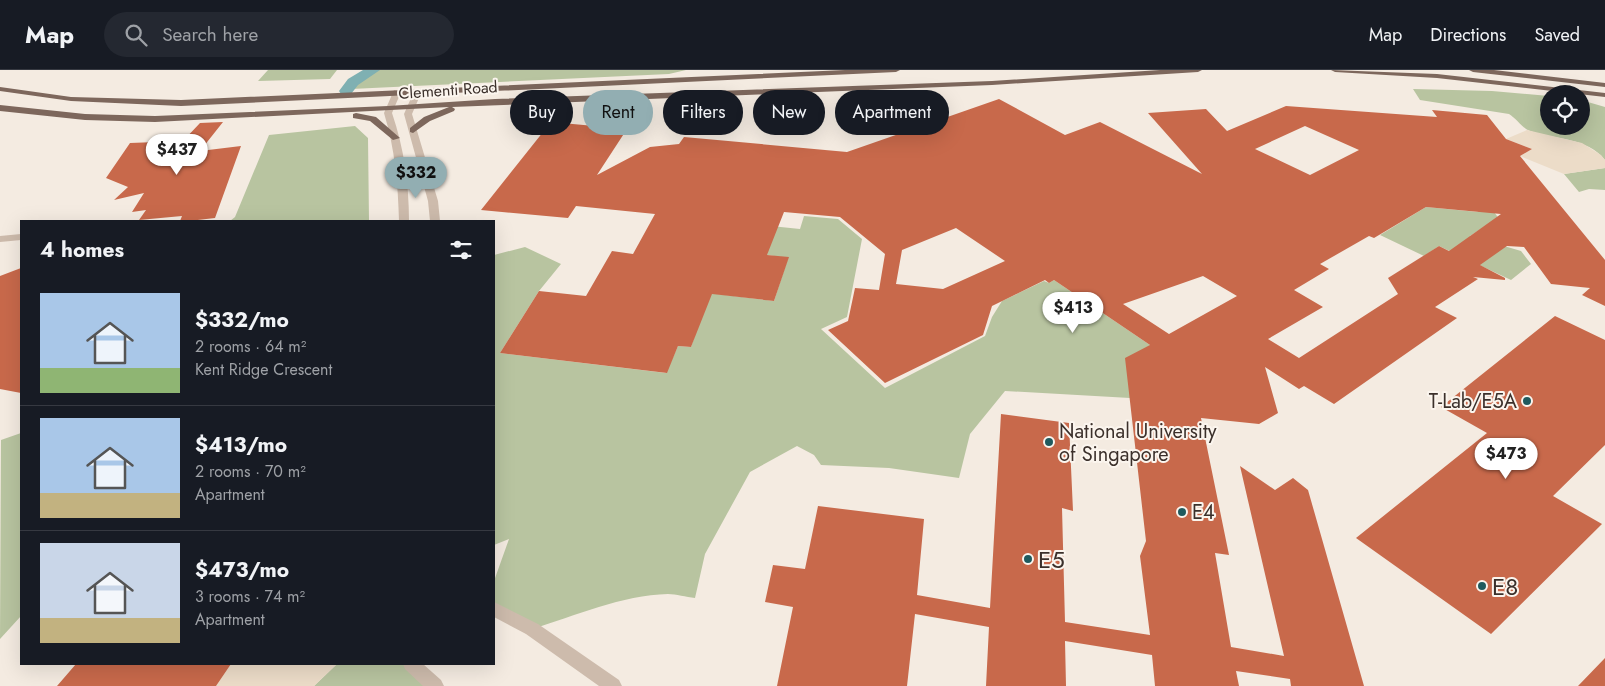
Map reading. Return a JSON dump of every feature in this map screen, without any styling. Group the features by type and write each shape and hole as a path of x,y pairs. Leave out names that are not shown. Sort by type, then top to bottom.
{"main road":[{"name":"Clementi Road","path":"0,89 71,99 139,103 209,102 418,90 896,70"},
{"name":"Clementi Road","path":"0,108 85,117 155,119 410,108 495,101 992,83 1198,70"},
{"path":"1335,70 1437,76 1540,88"},
{"path":"1473,70 1605,85"},
{"path":"1590,94 1605,95"},
{"path":"1590,98 1605,102"},
{"path":"414,130 427,119 445,110 495,101"},
{"path":"316,112 373,119 396,138"}],"street":[{"path":"418,90 408,114 433,201 435,220"},
{"path":"396,92 388,109 396,138 403,186 404,220"},
{"path":"0,238 20,238"},
{"path":"495,610 532,629 614,686"},
{"path":"413,665 435,686"}],"green space":[{"path":"268,70 337,70 330,79 258,81"},
{"path":"378,70 686,70 669,74 351,89 357,82"},
{"path":"1413,89 1492,91 1540,95 1540,134 1524,128 1509,114 1420,100"},
{"path":"1590,103 1605,107 1605,160 1589,147 1570,140 1545,135 1590,135"},
{"path":"355,126 368,138 369,220 231,220 235,217 269,135"},
{"path":"1463,168 1509,233 1485,226 1470,236 1521,251 1531,264 1511,280 1439,246 1424,256 1380,235 1426,207 1478,212"},
{"path":"1605,168 1605,190 1589,189 1579,192 1564,174"},
{"path":"804,216 838,219 862,239 847,317 821,329 885,388 985,336 992,317 1002,301 1044,281 1049,283 1054,280 1150,345 1130,398 1005,391 970,434 959,478 889,468 821,465 814,455 797,446 750,472 705,554 695,598 668,594 633,598 532,629 495,610 495,578 509,539 495,545 495,255 525,247 561,264 539,291 500,353 666,373 678,346 691,347 709,293 774,301 788,258 767,255 771,226 800,229"},
{"path":"20,433 20,617 0,639 1,440"},
{"path":"336,665 412,665 435,686 314,686"}],"shaded area":[{"path":"1527,130 1540,133 1540,135 1548,135 1582,143 1601,155 1605,160 1605,168 1564,174 1520,156 1532,149 1506,139"},
{"path":"230,665 336,665 314,686 216,686"}],"building":[{"path":"999,99 1065,135 1100,122 1202,174 1148,113 1206,109 1227,131 1286,106 1437,117 1432,110 1487,115 1506,139 1532,149 1520,156 1605,260 1605,306 1582,295 1590,288 1551,284 1524,247 1507,246 1480,265 1505,278 1505,280 1473,277 1478,279 1435,307 1457,318 1334,404 1304,386 1299,389 1265,367 1278,413 1259,424 1201,418 1229,555 1215,553 1231,647 1284,656 1240,466 1275,490 1293,478 1308,490 1364,686 1291,686 1290,679 1236,671 1239,686 1155,686 1152,655 1065,641 1066,686 986,686 989,627 915,614 907,686 777,686 793,607 765,602 773,565 805,569 818,506 924,519 917,595 990,608 1001,414 1069,423 1073,511 1062,508 1065,622 1150,635 1140,556 1146,541 1125,358 1150,345 1054,280 1049,283 1045,280 992,306 983,335 885,383 828,330 848,321 855,288 879,290 885,254 840,217 784,212 767,255 789,257 774,301 712,294 691,347 678,346 667,373 500,353 539,291 586,296 612,251 633,254 655,214 576,206 568,218 481,210 541,135 573,135 573,124 583,125 583,135 623,135 597,175 650,147 679,144 684,137 847,152 896,135 949,135 949,116","holes":["1305,126 1359,150 1310,175 1255,149","1426,207 1501,214 1449,251 1439,246 1388,278 1398,294 1299,358 1268,339 1323,307 1294,290 1329,269 1320,264 1369,236 1374,238","956,228 1005,261 943,289 896,284 902,250","1203,276 1237,296 1169,334 1123,304"]},
{"path":"223,122 200,151 241,146 215,218 180,220 182,216 139,220 146,210 132,212 144,193 114,200 128,187 106,178 130,143 183,141 200,123"},
{"path":"20,268 20,393 0,389 0,276"},
{"path":"1555,316 1605,340 1605,445 1553,496 1602,524 1491,634 1356,538 1487,433 1441,407"},
{"path":"1605,658 1605,686 1578,686"},
{"path":"75,665 230,665 216,686 57,686"}],"waterway":[{"path":"346,91 353,82 373,70"}],"place":[{"name":"T-Lab/E5A","path":"1527,401"},
{"name":"National University of Singapore","path":"1049,442"},
{"name":"E4","path":"1182,512"},
{"name":"E5","path":"1028,559"},
{"name":"E8","path":"1482,586"}]}
